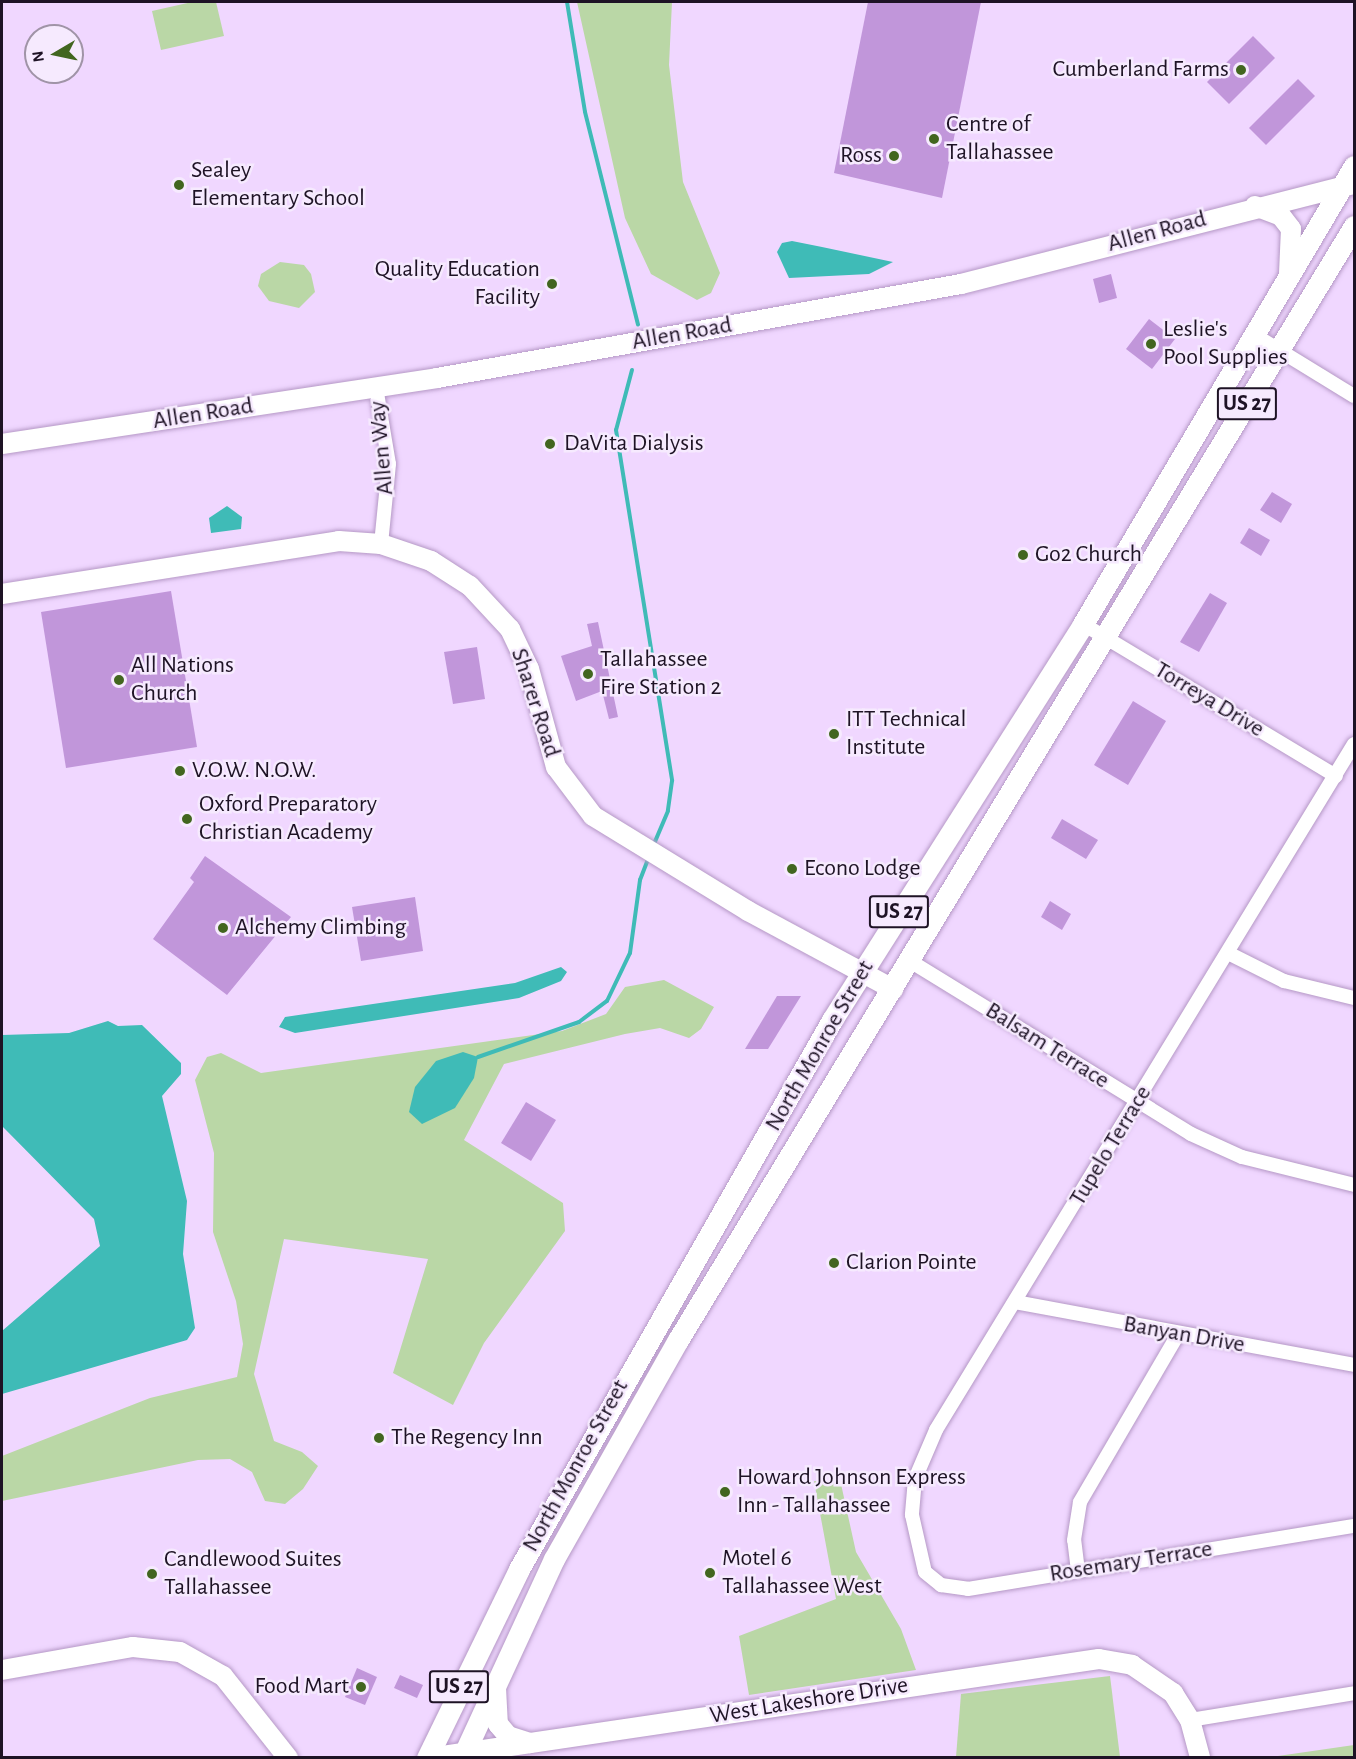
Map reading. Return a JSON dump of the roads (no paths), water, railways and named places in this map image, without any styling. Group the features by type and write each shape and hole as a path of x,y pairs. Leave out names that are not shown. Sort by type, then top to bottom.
{"main road":[{"name":"North Monroe Street","path":"428,1758 534,1542 655,1324 746,1175 859,974 1083,624 1257,336 1286,282 1348,185 1354,166"},
{"name":"North Monroe Street","path":"463,1756 554,1559 673,1349 1108,639 1354,226"},
{"path":"1172,476 1196,490"},
{"path":"961,814 990,830"},
{"path":"761,1149 785,1165"},
{"path":"746,1175 768,1194"},
{"path":"655,1324 673,1349"},
{"path":"644,1344 673,1349"},
{"path":"534,1542 554,1559"}],"street":[{"name":"Allen Road","path":"2,444 376,387 961,284 1255,206 1348,185"},
{"path":"1255,206 1281,216 1291,229 1294,249 1286,282"},
{"path":"1257,336 1354,396"},
{"name":"Allen Way","path":"376,387 388,464 381,544"},
{"name":"Sharer Road","path":"2,594 308,544 381,544 454,574 496,611 529,669 556,767 579,801 624,838 859,974 893,989"},
{"name":"Torreya Drive","path":"1083,624 1336,776"},
{"name":"Tupelo Terrace","path":"919,1560 912,1515 920,1463 1015,1302 1354,744"},
{"path":"1228,953 1284,981 1354,998"},
{"name":"Balsam Terrace","path":"910,962 1138,1101 1242,1157 1354,1185"},
{"name":"Banyan Drive","path":"1015,1302 1354,1365"},
{"path":"1078,1571 1074,1540 1080,1502 1178,1334"},
{"name":"Rosemary Terrace","path":"919,1560 941,1585 968,1589 1354,1526"},
{"path":"2,1670 132,1647 180,1652 223,1676 288,1758"},
{"name":"West Lakeshore Drive","path":"428,1758 463,1756 530,1743 1077,1660 1132,1665 1177,1699 1190,1720"},
{"path":"498,1678 494,1706 498,1724 508,1736 530,1743"},
{"path":"1200,1758 1190,1720 1354,1693"}],"waterway":[{"path":"567,2 585,112 638,325"},
{"path":"632,370 616,430 672,781 668,811 653,847"},
{"path":"478,1057 579,1022 607,1001 630,953 640,880 649,857"}],"place":[{"name":"Cumberland Farms","path":"1241,70"},
{"name":"Centre of Tallahassee","path":"934,139"},
{"name":"Ross","path":"894,156"},
{"name":"Sealey Elementary School","path":"179,185"},
{"name":"Quality Education Facility","path":"552,284"},
{"name":"Leslie's Pool Supplies","path":"1151,344"},
{"name":"DaVita Dialysis","path":"550,444"},
{"name":"Go2 Church","path":"1023,555"},
{"name":"Tallahassee Fire Station 2","path":"588,674"},
{"name":"All Nations Church","path":"119,680"},
{"name":"ITT Technical Institute","path":"834,734"},
{"name":"V.O.W. N.O.W.","path":"180,771"},
{"name":"Oxford Preparatory Christian Academy","path":"187,819"},
{"name":"Econo Lodge","path":"792,869"},
{"name":"Alchemy Climbing","path":"223,928"},
{"name":"Clarion Pointe","path":"834,1263"},
{"name":"The Regency Inn","path":"379,1438"},
{"name":"Howard Johnson Express Inn - Tallahassee","path":"725,1492"},
{"name":"Motel 6 Tallahassee West","path":"710,1573"},
{"name":"Candlewood Suites Tallahassee","path":"152,1574"},
{"name":"Food Mart","path":"361,1687"}]}
